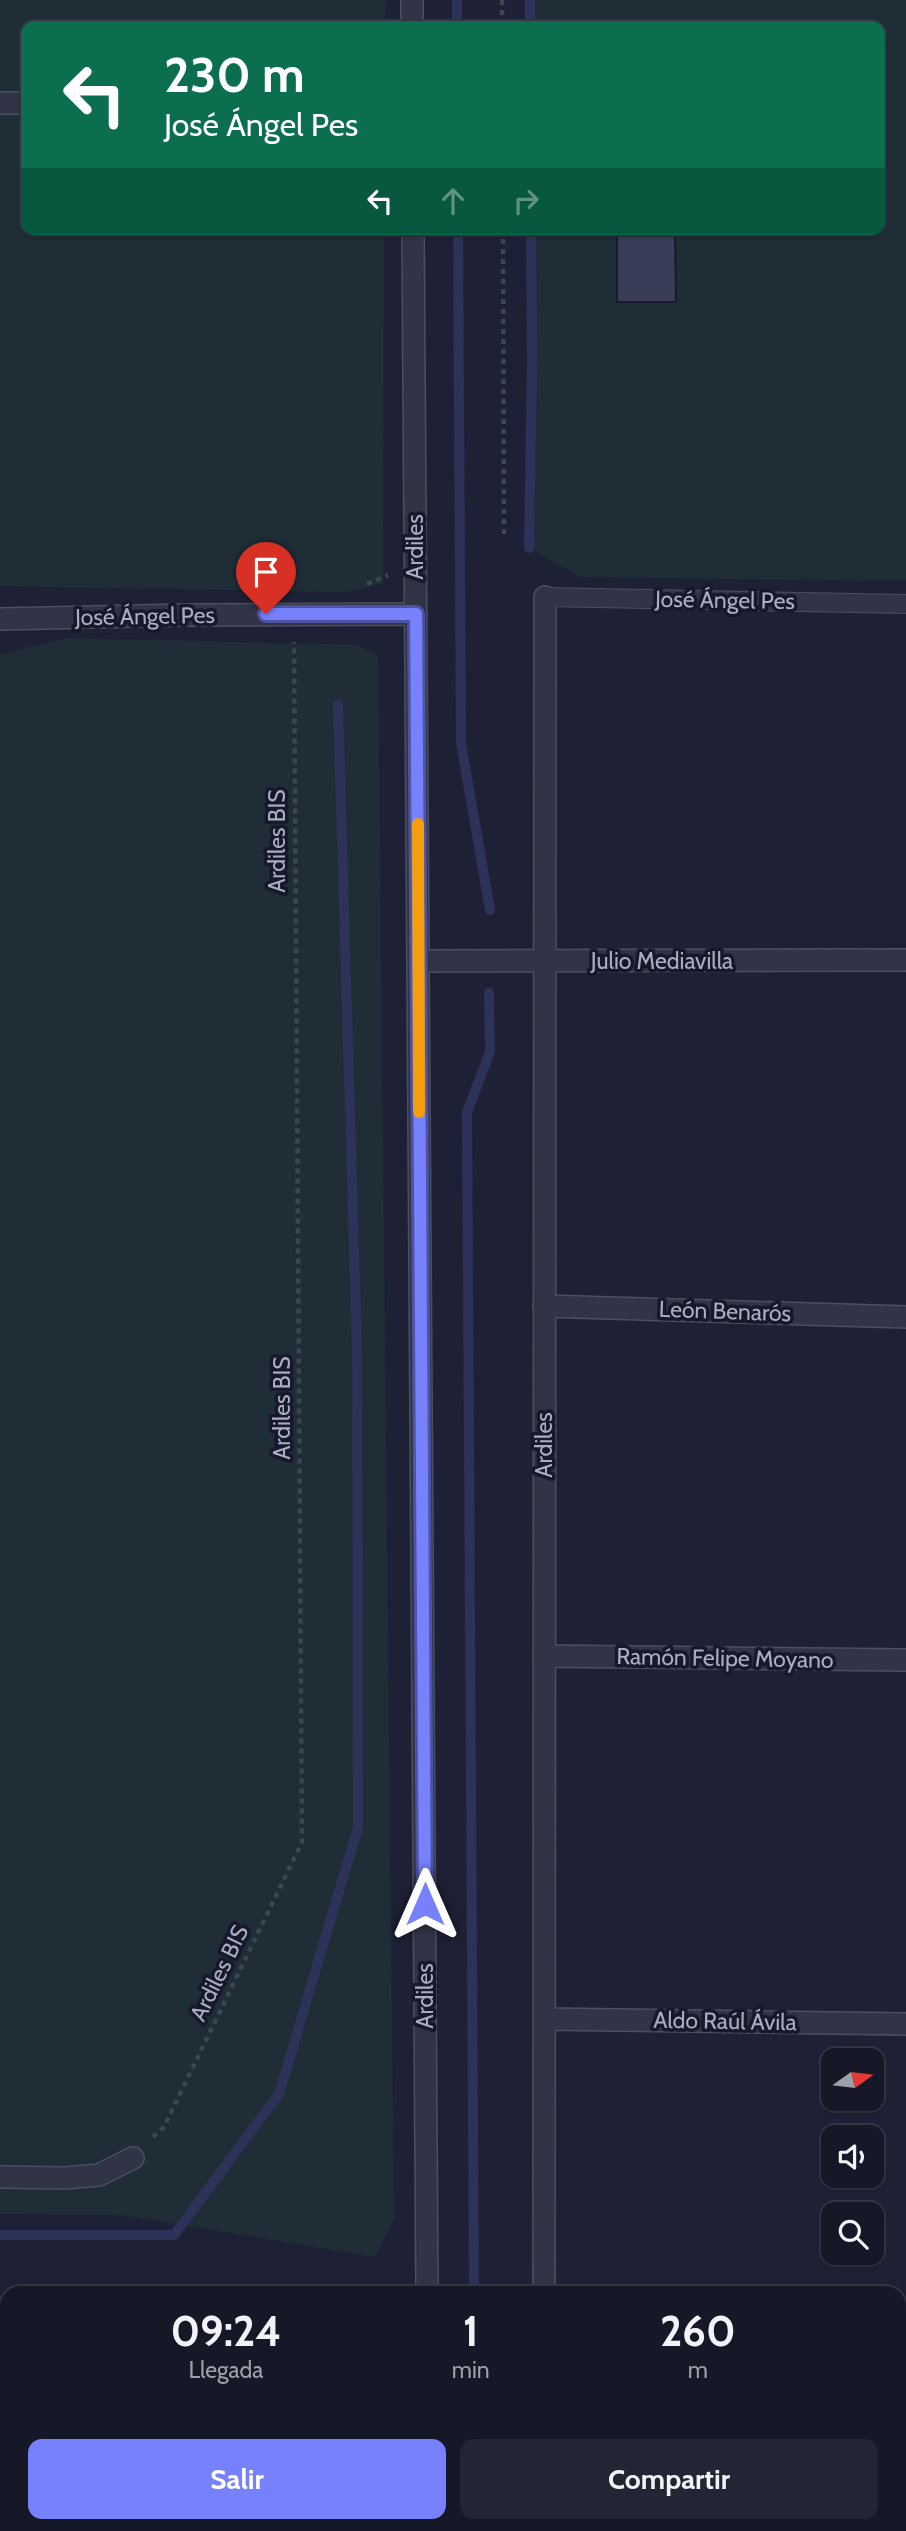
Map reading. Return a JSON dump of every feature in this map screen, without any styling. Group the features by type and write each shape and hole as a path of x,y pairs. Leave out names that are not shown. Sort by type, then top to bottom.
{"street":[{"path":"412,0 412,21"},
{"path":"0,103 21,103"},
{"name":"Ardiles","path":"413,235 427,2286"},
{"name":"Ardiles","path":"544,2286 545,597"},
{"name":"José Ángel Pes","path":"0,619 416,614"},
{"name":"Julio Mediavilla","path":"418,961 906,960"},
{"name":"León Benarós","path":"544,1306 906,1317"},
{"name":"Ramón Felipe Moyano","path":"544,1656 906,1660"},
{"name":"Aldo Raúl Ávila","path":"545,2019 906,2024"},
{"path":"0,2177 99,2175 134,2158"}],"lane":[{"name":"José Ángel Pes","path":"545,597 906,604"}],"path":[{"path":"502,0 502,21"},
{"path":"503,235 503,535"},
{"name":"Ardiles BIS","path":"134,2158 164,2127 302,1842 293,614"}],"shaded area":[{"path":"0,0 386,0 385,21 21,21 21,235 384,235 383,584 344,592 0,586"},
{"path":"527,0 906,0 906,581 580,577 529,548 528,235 885,235 885,21 527,21"},
{"path":"66,638 357,645 378,656 394,2218 375,2257 121,2215 0,2214 0,654"}],"building":[{"path":"617,235 675,235 676,302 617,302"}],"waterway":[{"path":"457,0 457,21"},
{"path":"530,0 530,21"},
{"path":"458,235 461,743 490,910"},
{"path":"529,548 531,235"},
{"path":"0,2235 174,2235 279,2094 358,1827 357,1350 338,704"},
{"path":"474,2286 467,1112 490,1052 489,993"}],"slow traffic":[{"path":"418,824 419,1112"}],"route":[{"path":"266,614 416,614 425,1904"}]}
